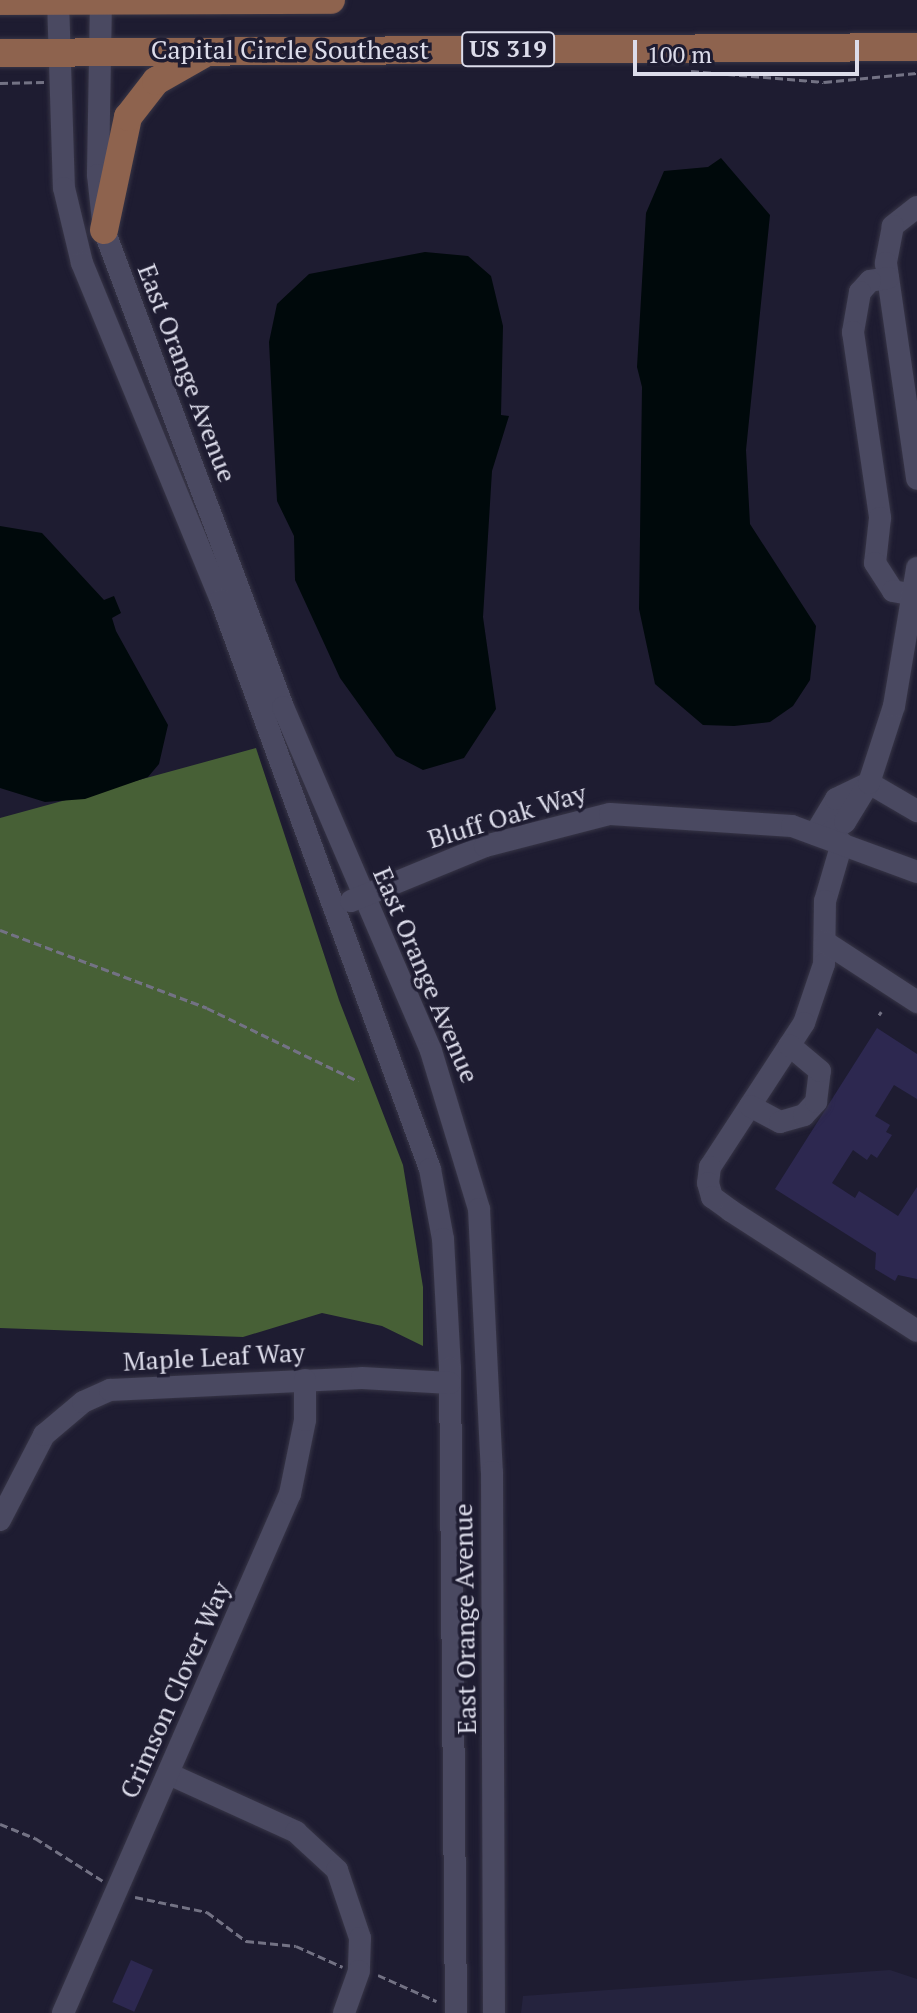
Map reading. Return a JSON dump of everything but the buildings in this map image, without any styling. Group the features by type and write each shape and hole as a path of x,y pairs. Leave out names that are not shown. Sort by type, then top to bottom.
{"main road":[{"name":"Capital Circle Southeast","path":"0,1 331,0"},
{"name":"Capital Circle Southeast","path":"0,53 917,47"},
{"path":"104,230 119,145 139,99 172,69 210,51"}],"street":[{"name":"East Orange Avenue","path":"58,0 64,188 82,263 221,600 430,1169 443,1239 450,1383 448,2008"},
{"name":"East Orange Avenue","path":"101,1 99,50 104,230 283,707 431,1051 479,1209 492,1472 494,2013"},
{"path":"917,207 888,236 888,278 917,479"},
{"path":"888,278 870,281 860,292 853,332 880,518 875,563 893,591 913,595"},
{"path":"917,568 908,626 895,662 895,702 869,783 845,822 827,838 825,942 816,989 789,1045 710,1167 712,1197 917,1331"},
{"path":"869,783 917,811"},
{"name":"Bluff Oak Way","path":"336,908 485,846 610,814 717,816 827,838 917,872"},
{"path":"825,942 917,1002"},
{"path":"750,1106 780,1122 804,1115 816,1102 820,1071 789,1045"},
{"name":"Maple Leaf Way","path":"0,1520 33,1451 83,1402 143,1385 305,1380 450,1383"},
{"name":"Crimson Clover Way","path":"63,2013 290,1494 304,1427 305,1380"},
{"path":"169,1774 296,1832 337,1870 360,1938 359,1971 344,2013"}],"path":[{"path":"678,70 824,82 917,73"},
{"path":"0,930 207,1008 358,1081"},
{"path":"0,1824 110,1885"},
{"path":"131,1896 207,1912 246,1941 296,1946 350,1969"},
{"path":"372,1974 448,2008"}],"shaded area":[{"path":"721,158 770,215 746,450 750,524 816,626 810,680 793,706 770,722 734,726 703,725 655,684 639,609 642,387 637,367 646,213 664,171 708,167"},
{"path":"425,252 468,256 491,276 503,326 501,415 509,416 492,471 483,617 496,709 464,758 423,770 396,756 340,678 295,580 294,536 277,501 269,342 277,304 309,274"},
{"path":"0,526 42,533 104,600 114,596 121,613 112,618 116,631 168,725 159,764 148,777 85,799 45,802 0,788"},
{"path":"890,1970 917,1979 917,2013 521,2013 523,1996"}],"green space":[{"path":"256,748 339,1000 403,1165 423,1287 423,1346 382,1326 322,1313 243,1337 0,1328 0,818"}]}
